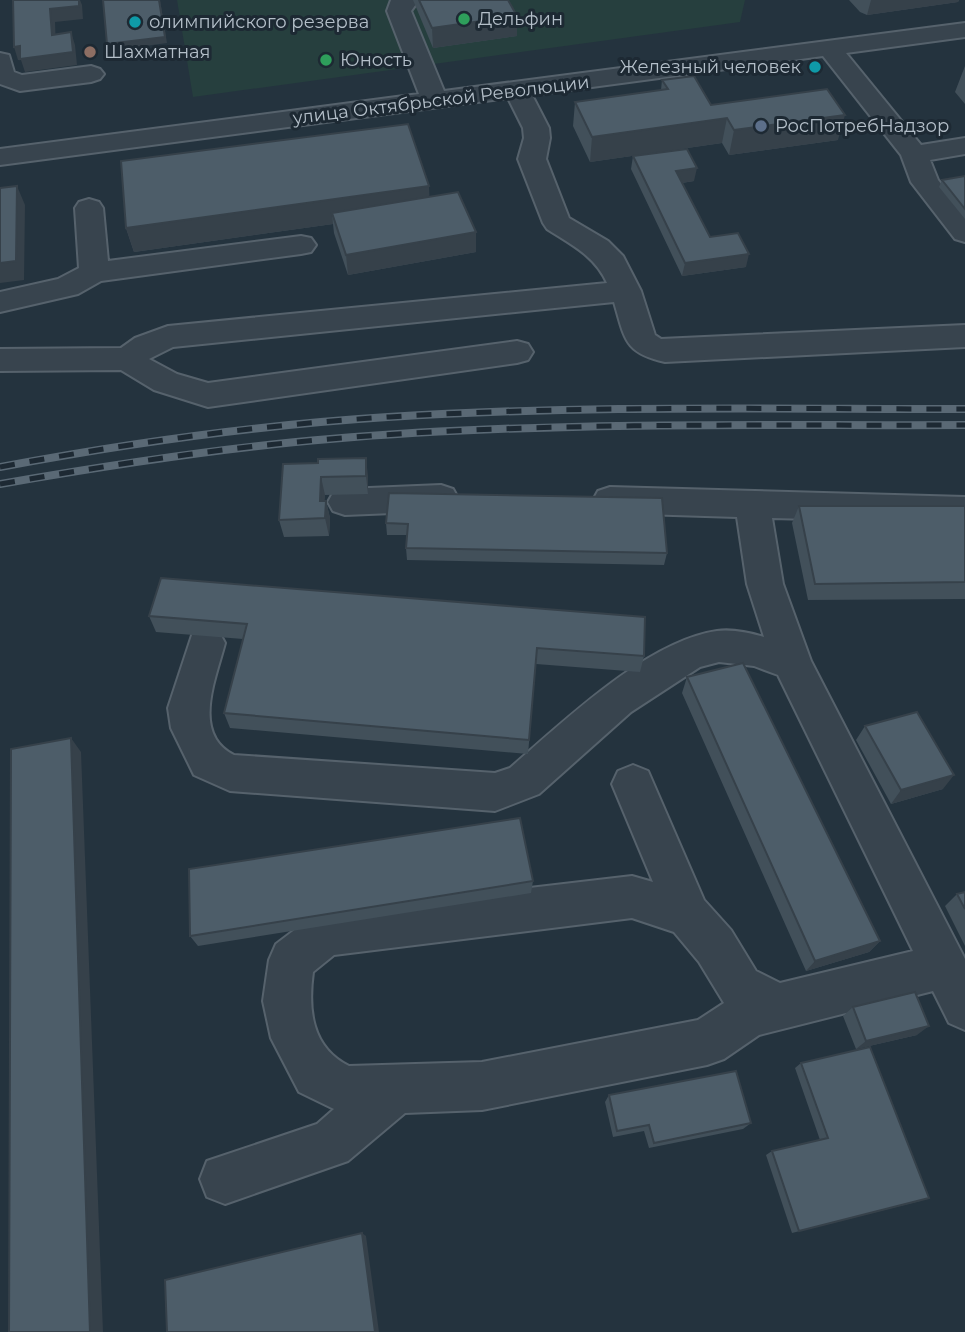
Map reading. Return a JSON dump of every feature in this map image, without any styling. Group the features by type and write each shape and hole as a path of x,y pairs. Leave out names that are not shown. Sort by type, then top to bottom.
{"street":[{"path":"407,0 401,3 399,11 435,101"},
{"name":"улица Октябрьской Революции","path":"0,157 965,30"},
{"path":"829,48 914,154 925,181 965,233"},
{"path":"0,60 2,76 20,83 91,74"},
{"path":"517,90 537,128 531,159 557,223 606,255 613,263 626,291 641,340 651,348 665,351 965,336"},
{"path":"914,154 965,146"},
{"path":"89,208 94,272"},
{"path":"0,302 67,287 94,272 301,246"},
{"path":"0,360 128,359 146,346 168,337 626,291"},
{"path":"128,359 143,374 164,384 208,395 517,352"},
{"path":"345,502 468,498"},
{"path":"576,500 752,502 965,510"},
{"path":"752,502 765,584 792,663 965,1007"},
{"path":"206,643 188,708 191,729 208,762 230,773 495,792 524,781 617,700 690,654 719,646 754,650 792,663"},
{"path":"632,784 688,915 715,946 740,987 779,1009"},
{"path":"688,915 632,897 325,934 292,961 286,1000 294,1038 316,1075 346,1090 482,1086 707,1042 750,1014 779,1009 943,965"},
{"path":"225,1179 331,1144 396,1089"}],"green space":[{"name":"Юность","path":"177,0 745,0 740,22 193,97"}],"building":[{"path":"13,0 79,0 79,6 50,9 52,35 71,32 73,52 20,59 20,46 14,47"},
{"name":"олимпийского резерва","path":"103,0 159,0 165,37 107,44"},
{"path":"419,0 508,0 517,16 432,28"},
{"path":"694,76 711,105 827,89 845,115 734,130 727,118 592,137 575,102 668,89 662,80"},
{"path":"408,124 429,186 126,228 121,161"},
{"path":"687,149 697,168 676,171 710,237 738,233 749,254 685,263 633,156"},
{"path":"965,176 965,209 942,180"},
{"path":"17,186 16,261 0,263 0,188"},
{"path":"458,192 476,232 346,255 332,213"},
{"path":"366,458 366,476 321,477 320,501 326,501 325,518 279,520 283,464 318,463 318,459"},
{"path":"389,493 662,498 667,553 406,548 408,524 386,523"},
{"path":"799,506 965,506 965,582 815,584"},
{"path":"161,578 645,617 644,656 537,648 529,740 224,713 247,624 149,616"},
{"path":"743,663 880,941 815,961 687,677"},
{"path":"917,712 954,775 901,790 865,726"},
{"path":"71,738 90,1332 9,1332 11,749"},
{"path":"520,818 533,881 190,936 189,869"},
{"path":"965,892 965,909 957,894"},
{"path":"915,992 929,1026 866,1041 853,1007"},
{"path":"870,1047 929,1198 799,1231 772,1151 828,1138 801,1063"},
{"path":"736,1071 751,1123 654,1143 649,1125 617,1131 609,1095"},
{"path":"362,1233 375,1332 167,1332 165,1280"}],"railway":[{"path":"0,467 193,436 388,417 604,409 965,409"},
{"path":"0,484 206,452 409,433 568,427 965,425"}],"place":[{"name":"Дельфин","path":"464,19"},
{"name":"олимпийского резерва","path":"135,22"},
{"name":"Шахматная","path":"90,52"},
{"name":"Юность","path":"326,60"},
{"name":"Железный человек","path":"815,67"},
{"name":"РосПотребНадзор","path":"761,126"}]}
